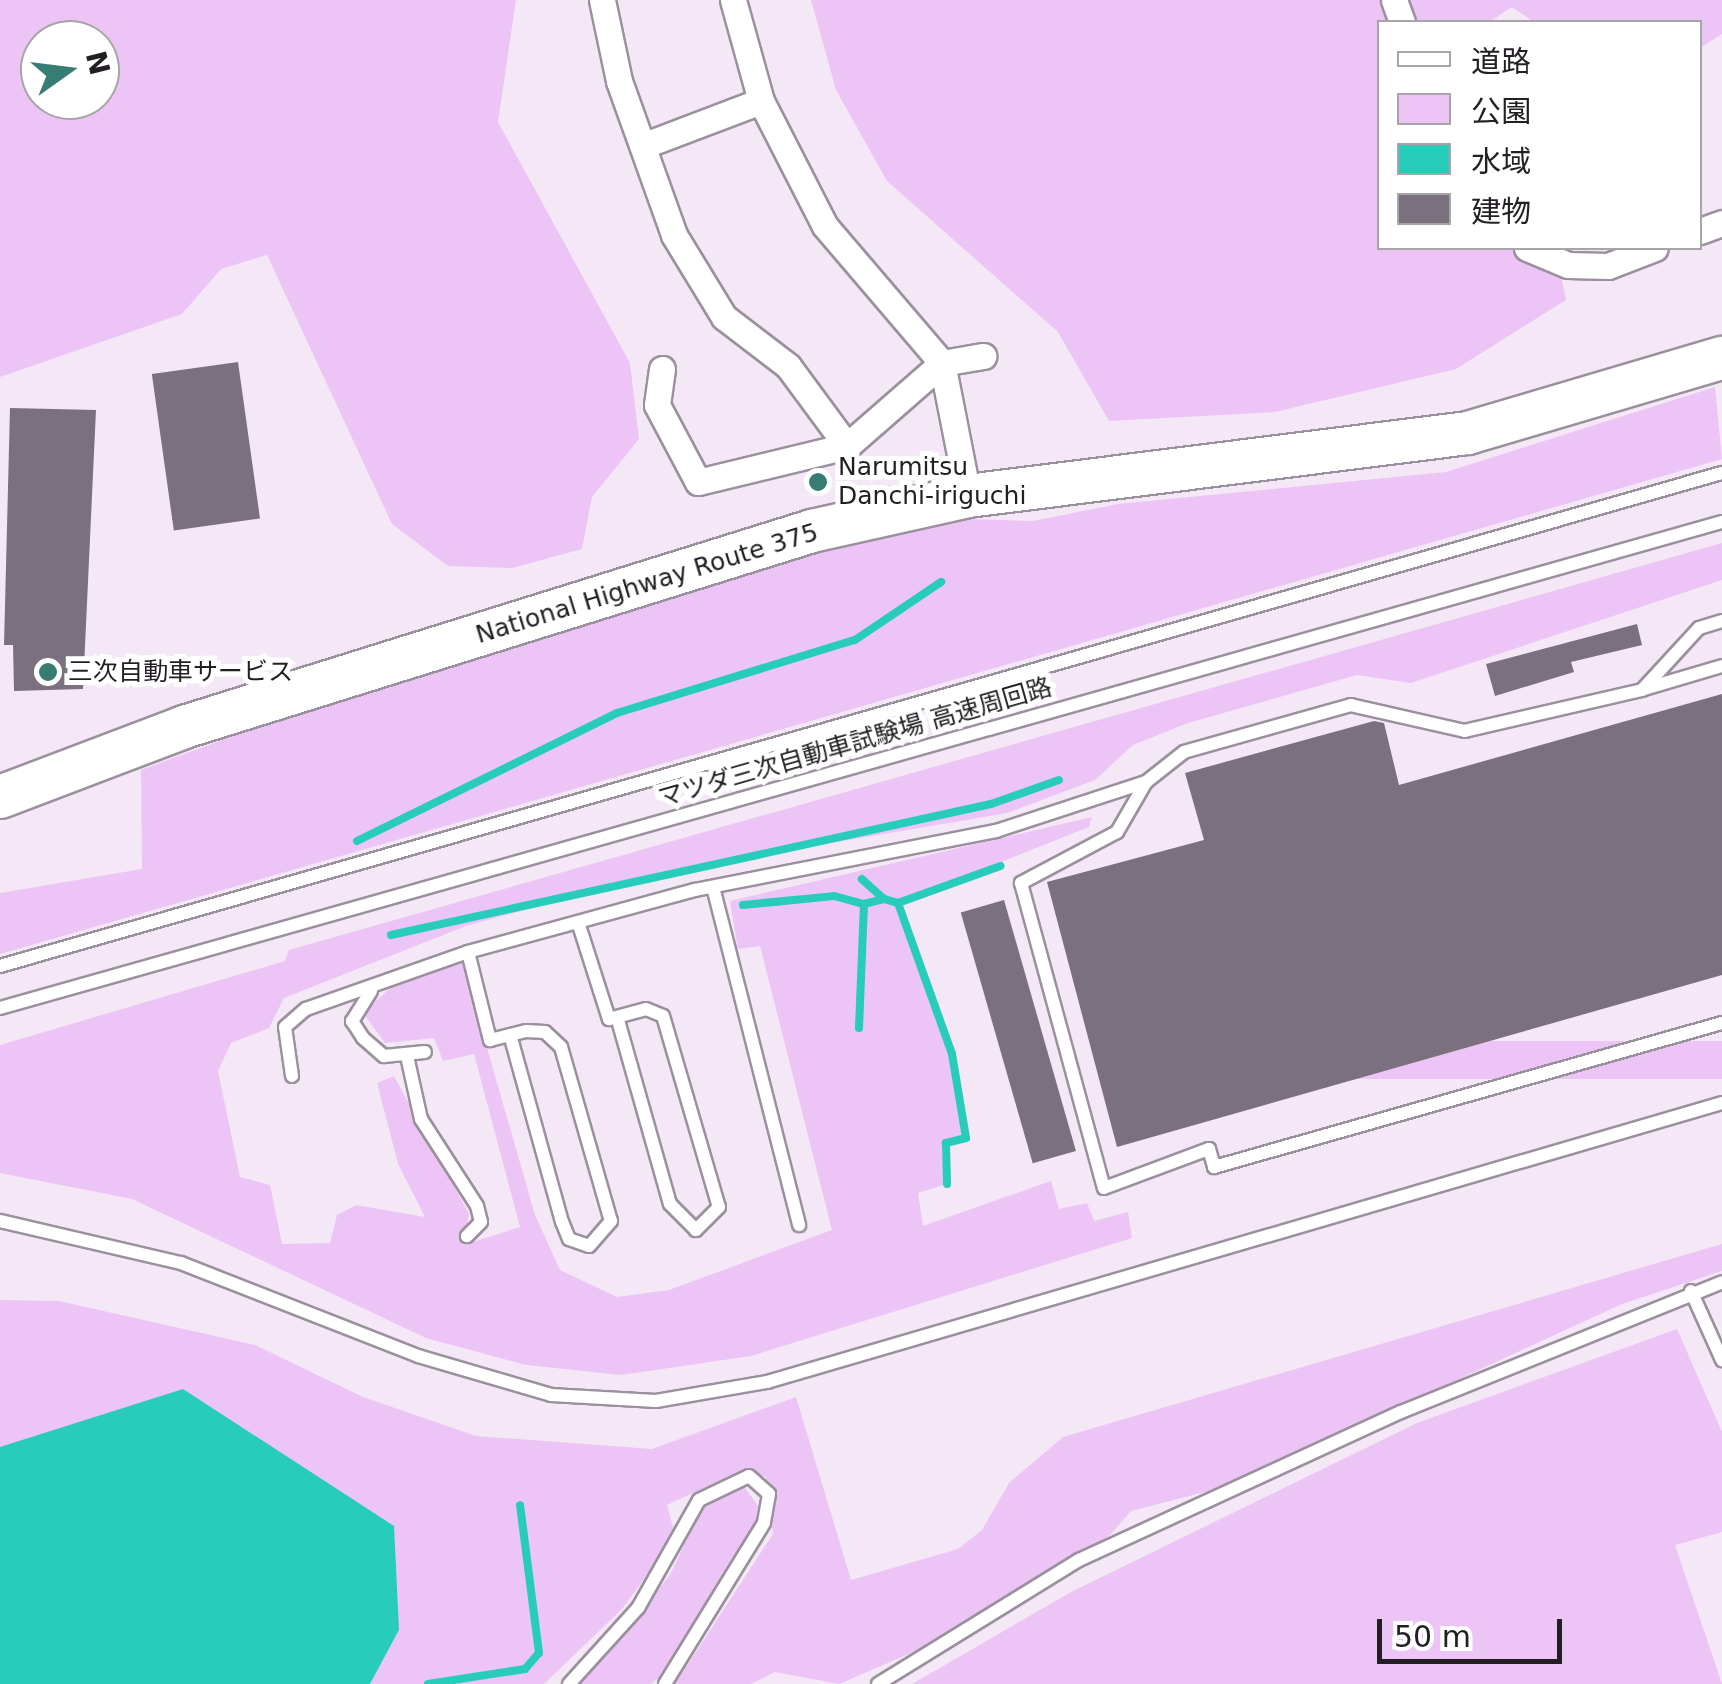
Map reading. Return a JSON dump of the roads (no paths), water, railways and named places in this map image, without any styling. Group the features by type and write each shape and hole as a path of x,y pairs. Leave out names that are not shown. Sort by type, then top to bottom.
{"highway":[{"name":"National Highway Route 375","path":"0,797 184,727 812,531 968,496 1468,432 1722,358"}],"street":[{"path":"602,0 618,81 645,146 674,235 724,316 788,366 848,446"},
{"path":"733,0 760,101 825,226 942,363 968,496"},
{"path":"645,146 760,101"},
{"path":"1532,250 1568,265 1608,266 1650,250"},
{"path":"662,369 657,405 698,482 848,446 942,363 983,356"}],"lane":[{"path":"0,966 1722,473"},
{"name":"マツダ三次自動車試験場 高速周回路","path":"0,1008 1722,522"},
{"path":"1642,690 1699,628 1722,621"},
{"path":"292,1076 285,1027 306,1009 468,952 713,887 996,831 1146,782 1184,752 1351,705 1465,731 1642,690 1717,668"},
{"path":"1146,782 1117,832 1022,884 1104,1188 1209,1149 1214,1168 1722,1023"},
{"path":"713,887 798,1226"},
{"path":"578,922 609,1019 646,1009 663,1016 719,1207 696,1230 670,1204 617,1017"},
{"path":"468,952 490,1040 510,1035 544,1032 561,1047 611,1222 589,1246 569,1239 562,1222 510,1035"},
{"path":"385,981 359,999 352,1021 384,1056 425,1052"},
{"path":"407,1056 421,1119 477,1206 481,1222 467,1236"},
{"path":"0,1220 181,1263 418,1356 550,1395 656,1401 767,1382 1722,1102"},
{"path":"878,1684 1078,1560 1690,1291 1722,1282"},
{"path":"1690,1291 1722,1360"},
{"path":"570,1684 638,1608 698,1500 750,1476 769,1494 764,1523 665,1684"}],"water":[{"path":"183,1389 394,1526 399,1630 370,1684 0,1684 0,1447"}],"waterway":[{"path":"357,841 617,713 855,640 941,582"},
{"path":"391,935 991,804 1059,780"},
{"path":"898,903 1000,866"},
{"path":"859,1028 864,904 884,899 862,879"},
{"path":"743,905 834,896 864,904"},
{"path":"884,899 898,903 952,1054 966,1138 946,1143 947,1184"},
{"path":"428,1684 525,1669 539,1653 520,1505"}],"place":[{"name":"Narumitsu Danchi-iriguchi","path":"818,482"},
{"name":"三次自動車サービス","path":"48,672"}]}
